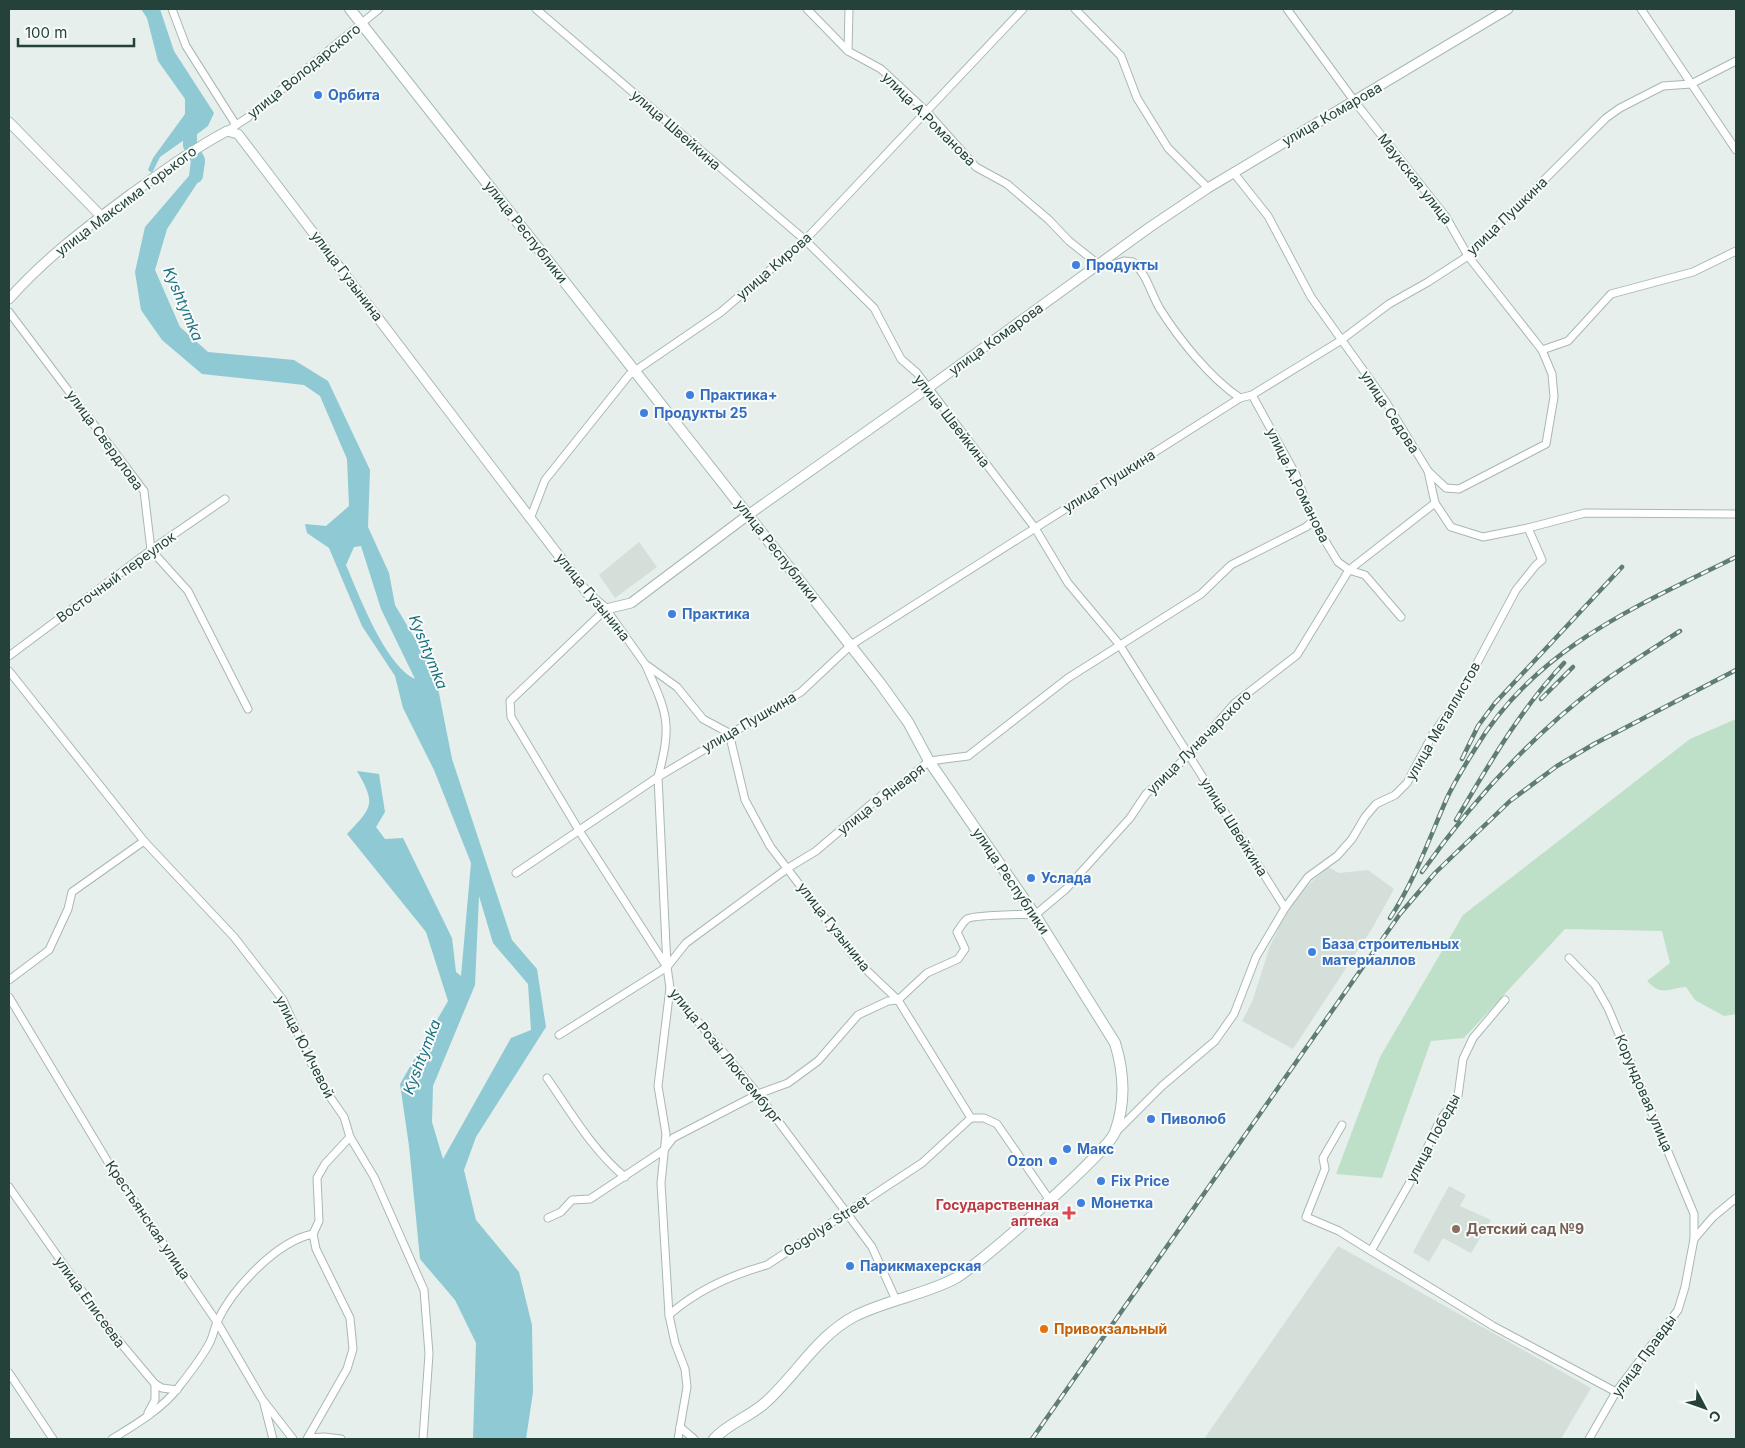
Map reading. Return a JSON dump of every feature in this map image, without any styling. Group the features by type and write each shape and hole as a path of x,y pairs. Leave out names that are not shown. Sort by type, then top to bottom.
{"main road":[{"name":"улица Республики","path":"350,9 851,645 908,722 929,762 1036,915 1115,1043 1124,1084 1115,1133"},
{"name":"улица Металлистов","path":"714,1439 720,1432 766,1402 825,1336 855,1316 896,1300 931,1290 966,1271 1097,1156 1115,1133"}],"street":[{"path":"172,9 186,46 236,125"},
{"name":"улица Володарского","path":"227,131 379,9"},
{"name":"улица Швейкина","path":"536,9 805,240 874,308 901,359 917,373 1035,528 1068,583 1118,644 1285,908"},
{"name":"улица А.Романова","path":"807,9 848,51 881,69 926,111 976,167 1007,184 1049,220 1069,241 1098,264"},
{"path":"848,51 849,9"},
{"name":"улица Кирова","path":"530,518 545,480 617,389 635,371 721,312 805,240 1024,9"},
{"path":"1075,9 1121,56 1137,98 1168,148 1208,188"},
{"name":"Маукская улица","path":"1287,9 1355,102 1446,217 1468,256 1542,350"},
{"name":"улица Комарова","path":"606,609 631,604 748,515 928,388 1098,264 1208,188 1508,9"},
{"path":"1641,9 1736,150"},
{"name":"улица Пушкина","path":"516,873 580,832 658,777 729,733 801,692 851,645 1240,398 1252,395 1340,341 1389,304 1468,256 1606,118 1663,86 1691,84 1736,61"},
{"path":"9,122 101,216"},
{"name":"улица Максима Горького","path":"10,294 54,254 101,216 186,154 227,131"},
{"name":"улица Гузынина","path":"227,131 238,134 245,140 588,594 606,609 645,664 677,687 703,719 729,733 746,800 770,846 859,963 898,1000 971,1118"},
{"name":"улица Седова","path":"1233,172 1268,216 1310,297 1386,402 1428,471 1434,503 1451,527 1483,537 1528,528 1584,513 1736,514"},
{"path":"1428,471 1446,488 1459,489 1546,444 1554,397 1552,374 1542,350 1568,341 1611,294 1693,272 1736,251"},
{"path":"1098,264 1109,266 1124,261 1134,262 1148,279 1160,308 1200,360 1240,398"},
{"name":"улица Свердлова","path":"9,312 144,491 151,550"},
{"name":"улица А.Романова","path":"1252,395 1296,475 1313,521 1338,562 1349,570 1365,575 1400,617"},
{"name":"Восточный переулок","path":"9,656 151,550 225,499"},
{"name":"улица Луначарского","path":"1036,915 1066,889 1130,818 1146,794 1189,755 1235,703 1298,654 1349,570 1434,503"},
{"name":"улица 9 Января","path":"559,1034 667,967 686,943 788,868 816,851 882,795 898,787 929,762 968,756 1068,678 1118,644 1144,631 1201,594 1231,565 1306,527 1313,521"},
{"name":"улица Металлистов","path":"1115,1133 1162,1086 1215,1041 1234,1014 1256,957 1285,908 1308,877 1336,856 1352,839 1365,816 1376,804 1395,795 1407,783 1432,734 1459,697 1516,590 1542,560 1528,528"},
{"path":"151,550 188,591 248,709"},
{"name":"улица Розы Люксембург","path":"606,609 510,701 511,716 580,832 667,967 670,988 758,1094 872,1248 896,1300"},
{"path":"645,664 664,706 667,725 665,750 658,777 667,967"},
{"name":"улица Ю.Ичевой","path":"9,671 144,841 234,937 283,1000 326,1091 344,1117 350,1137 374,1177 424,1290 429,1354 423,1439"},
{"path":"9,980 49,950 68,909 72,892 144,841"},
{"path":"548,1218 561,1212 572,1200 590,1199 625,1177 664,1150 673,1138 758,1094 788,1083 818,1060 858,1015 888,1001 898,1000 927,974 958,959 965,948 957,932 968,919 983,915 1008,917 1018,914 1036,915"},
{"name":"Корундовая улица","path":"1569,958 1595,985 1608,1008 1694,1214 1694,1239"},
{"path":"670,988 658,1086 666,1134 661,1183 669,1315 687,1386 678,1439"},
{"name":"Крестьянская улица","path":"9,997 111,1167 217,1322 262,1399 293,1439"},
{"name":"улица Победы","path":"1370,1251 1418,1168 1440,1120 1458,1096 1464,1059 1473,1038 1505,1000"},
{"path":"547,1078 583,1129 616,1169 625,1177"},
{"path":"971,1118 984,1118 998,1124 1034,1180 1049,1199"},
{"name":"Gogolya Street","path":"669,1315 688,1298 701,1291 739,1273 767,1265 922,1163 971,1118"},
{"path":"1342,1125 1323,1158 1325,1169 1306,1217 1339,1231 1502,1330 1616,1392"},
{"path":"308,1439 347,1369 353,1349 350,1318 316,1249 313,1234 319,1221 317,1178 324,1164 350,1137"},
{"name":"улица Елисеева","path":"9,1187 108,1328 155,1384"},
{"path":"1694,1239 1713,1217 1736,1198"},
{"path":"112,1439 146,1417 177,1390 210,1344 217,1322 231,1299 277,1250 303,1236 313,1234"},
{"name":"улица Правды","path":"1588,1439 1616,1392 1678,1310 1685,1287 1694,1239"},
{"path":"9,1372 53,1439"},
{"path":"146,1417 155,1400 155,1384 162,1388 177,1390"},
{"path":"262,1399 274,1439"},
{"path":"680,1427 694,1439"},
{"path":"308,1439 324,1437 341,1439"}],"shaded area":[{"path":"639,542 657,567 615,598 599,575"},
{"name":"База cтроительных материаллов","path":"1328,867 1339,873 1368,870 1394,889 1373,927 1293,1049 1242,1021 1252,1002 1270,946 1278,930 1278,924 1308,885"},
{"name":"Детский сад №9","path":"1449,1186 1466,1195 1460,1206 1491,1220 1471,1253 1443,1238 1429,1262 1413,1252"},
{"path":"1338,1246 1591,1388 1561,1439 1204,1439"}],"green space":[{"path":"1736,719 1736,1014 1724,1016 1695,1000 1686,987 1661,990 1652,986 1647,981 1670,963 1662,931 1565,929 1464,1038 1431,1041 1382,1178 1336,1174 1380,1057 1463,915 1690,739"}],"water":[{"path":"141,9 160,9 174,51 214,113 208,126 192,138 190,145 184,140 160,157 152,173 148,170 153,158 185,114 185,99 158,61 147,18"},
{"path":"198,160 205,163 200,179 167,229 155,270 180,327 208,352 294,360 328,381 370,470 368,527 389,573 395,605 435,673 452,759 512,940 537,969 546,1027 476,1137 464,1170 476,1220 519,1272 532,1325 533,1392 526,1439 473,1439 476,1343 455,1300 420,1259 409,1146 400,1084 448,1001 426,932 347,834 367,811 369,805 367,791 357,771 379,774 385,812 376,827 385,839 403,838 452,938 456,972 461,976 471,863 434,770 403,708 395,676 362,626 329,548 307,533 305,524 326,526 349,506 347,459 320,396 304,385 202,374 162,340 141,310 135,272 145,227 194,170 193,165","holes":["361,546 381,609 415,679 393,660 383,645 346,565 354,547","479,896 493,943 528,984 531,1030 511,1038 443,1159 432,1122 433,1086 475,985"]}],"waterway":[{"name":"Kyshtymka","path":"190,125 190,145 198,160 196,176"}],"railway":[{"path":"1390,918 1414,874 1460,773 1499,714 1527,683 1558,657 1591,634 1662,593 1736,557"},
{"path":"1462,759 1478,726 1495,703 1622,567"},
{"path":"1422,872 1482,796 1550,725 1600,684 1680,631"},
{"path":"1456,820 1519,719 1533,699 1564,663"},
{"path":"1541,699 1573,667"},
{"path":"1032,1439 1400,914 1435,873 1510,801 1557,766 1594,744 1736,670"}],"place":[{"name":"Орбита","path":"318,95"},
{"name":"Продукты","path":"1076,265"},
{"name":"Практика+","path":"690,395"},
{"name":"Продукты 25","path":"644,413"},
{"name":"Практика","path":"672,614"},
{"name":"Услада","path":"1031,878"},
{"name":"База cтроительных материаллов","path":"1312,952"},
{"name":"Пиволюб","path":"1151,1119"},
{"name":"Макс","path":"1067,1149"},
{"name":"Ozon","path":"1053,1161"},
{"name":"Fix Price","path":"1101,1181"},
{"name":"Монетка","path":"1081,1203"},
{"name":"Государственная аптека","path":"1069,1213"},
{"name":"Детский сад №9","path":"1456,1229"},
{"name":"Парикмахерская","path":"850,1266"},
{"name":"Привокзальный","path":"1044,1329"}]}
